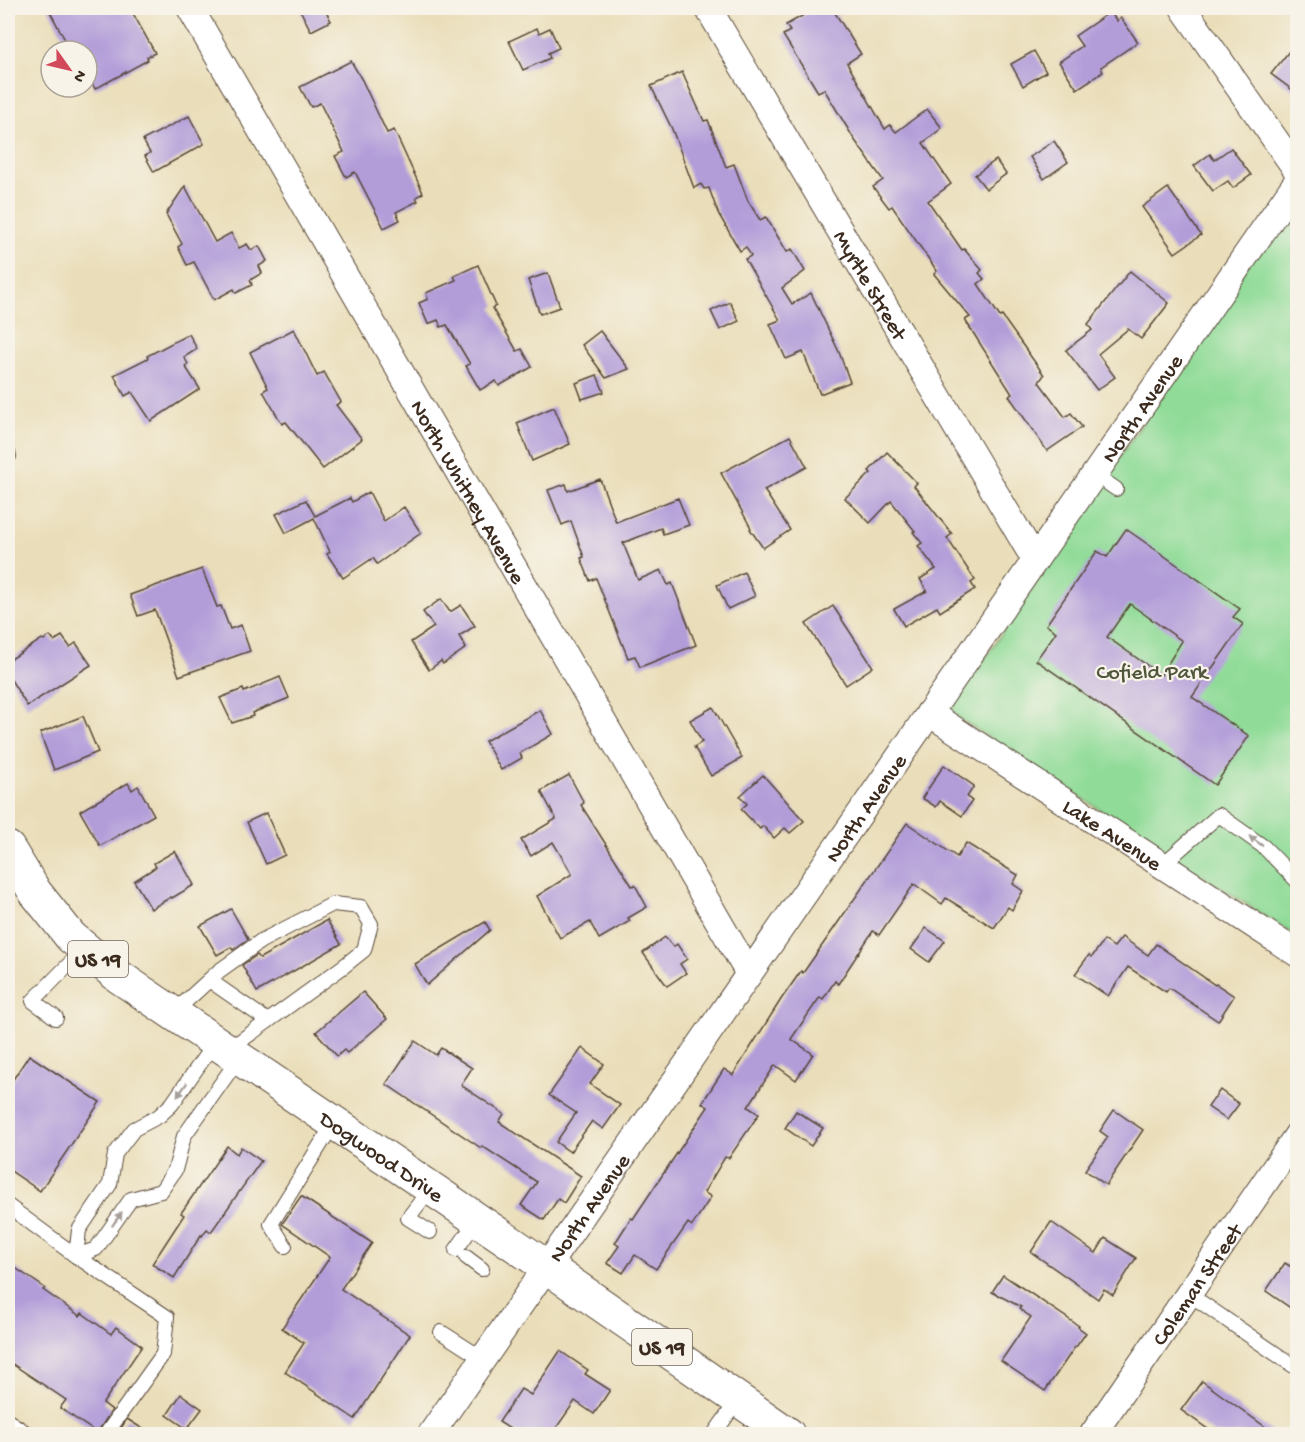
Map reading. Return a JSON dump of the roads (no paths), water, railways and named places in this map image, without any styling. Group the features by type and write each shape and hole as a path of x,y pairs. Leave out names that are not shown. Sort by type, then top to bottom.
{"main road":[{"name":"Dogwood Drive","path":"8,848 35,892 71,937 118,976 547,1267 788,1434"}],"street":[{"name":"North Whitney Avenue","path":"190,8 749,974"},
{"name":"Myrtle Street","path":"708,8 1035,560"},
{"path":"1183,8 1298,172"},
{"name":"North Avenue","path":"431,1434 1298,180"},
{"name":"Lake Avenue","path":"929,713 1298,954"},
{"name":"Coleman Street","path":"1096,1434 1298,1134"}],"lane":[{"path":"1094,474 1116,489"},
{"path":"1161,866 1219,815 1264,847 1298,882"},
{"path":"76,1256 79,1230 110,1184 115,1154 134,1129 159,1116 227,1050 364,950 371,924 361,907 333,904 261,941 219,971 173,1013"},
{"path":"56,1018 33,1001 85,948"},
{"path":"209,980 268,1021"},
{"path":"76,1256 96,1249 131,1199 161,1191 175,1170 184,1136 227,1050"},
{"path":"285,1246 271,1224 334,1123"},
{"path":"110,1184 131,1199"},
{"path":"430,1232 408,1218 431,1188"},
{"path":"8,1206 76,1256 166,1317 163,1354 106,1434"},
{"path":"478,1220 461,1254 482,1269"},
{"path":"1189,1294 1298,1370"},
{"path":"441,1332 483,1359"},
{"path":"714,1434 738,1400"},
{"path":"8,1421 28,1434"}],"park label":[{"name":"Cofield Park","path":"1152,670"}]}
